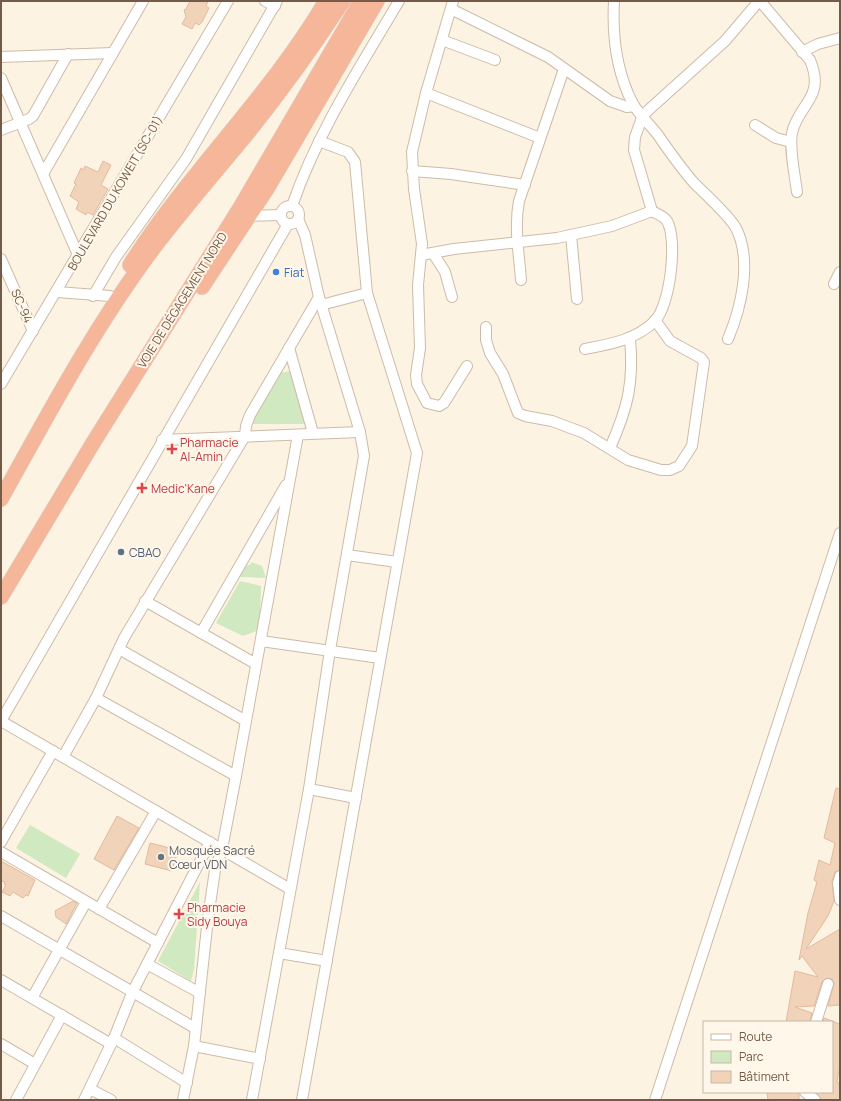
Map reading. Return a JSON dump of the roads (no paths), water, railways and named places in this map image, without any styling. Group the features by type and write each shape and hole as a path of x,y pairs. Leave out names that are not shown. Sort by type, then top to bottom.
{"highway":[{"path":"53,404 65,372 110,296 156,226 269,84 302,39 326,1"},
{"path":"1,499 83,351 115,303 152,250 274,100 315,44 343,1"},
{"name":"VOIE DE DÉGAGEMENT NORD","path":"1,597 93,443 245,212 361,1"},
{"path":"245,212 268,187 377,1"}],"street":[{"path":"43,174 144,1"},
{"name":"BOULEVARD DU KOWEIT (SC-01)","path":"1,384 5,370 33,331 57,292 228,1"},
{"path":"93,296 116,257 186,159 276,4 265,1"},
{"path":"292,206 303,175 319,141 399,1"},
{"path":"614,1 613,30 615,53 625,85 634,106 643,115 686,174 737,229 742,244 744,264 743,287 736,318 728,339"},
{"path":"586,349 616,343 630,338 655,320 663,306 666,294 672,264 673,243 670,228 666,220 652,211 634,150 635,137 643,115 725,41 759,1 810,60 814,69 814,89 793,129 791,142 796,192"},
{"path":"467,366 444,403 439,406 427,403 417,384 416,375 420,348 418,285 422,244 412,171 415,136 452,5 548,57 610,101 619,105 634,106"},
{"path":"802,52 818,44 840,38"},
{"path":"442,40 495,60"},
{"path":"1,57 113,53"},
{"path":"1,130 33,116 68,54"},
{"path":"521,280 516,242 517,214 540,138 564,69"},
{"path":"1,78 78,255"},
{"path":"426,93 540,138"},
{"path":"755,125 776,138 791,142"},
{"path":"302,1100 417,453 367,294 355,162 348,152 319,141"},
{"path":"412,171 451,174 525,185"},
{"path":"281,215 284,208 292,206"},
{"path":"252,1100 309,789 330,650 363,459 360,432 320,301 305,235 298,219 298,211 292,206"},
{"path":"421,255 454,249 557,238 612,226 652,211"},
{"path":"245,212 281,215"},
{"path":"281,215 288,224"},
{"path":"290,889 1,721 288,224 295,222 298,219"},
{"path":"571,235 578,299"},
{"path":"434,253 445,272 452,297"},
{"name":"SC-94","path":"1,259 33,331"},
{"path":"834,284 840,272"},
{"path":"57,292 93,296 110,296"},
{"path":"63,757 96,698 119,649 145,602 245,436 246,426 250,415 289,348 320,301 367,294"},
{"path":"486,327 486,340 490,353 503,374 518,413 525,416 552,421 584,433 628,460 670,470 679,466 692,446 704,362 701,358 670,341 655,320"},
{"path":"610,448 623,419 630,387 632,371 630,338"},
{"path":"289,348 313,433"},
{"path":"162,440 360,432"},
{"path":"183,1100 194,1046 215,870 222,849 236,776 298,435"},
{"path":"201,633 290,478"},
{"path":"655,1100 840,533"},
{"path":"347,554 397,562"},
{"path":"145,602 256,664"},
{"path":"261,641 380,658"},
{"path":"119,649 246,721"},
{"path":"96,698 236,776"},
{"path":"1,842 53,751"},
{"path":"309,789 356,798"},
{"path":"99,909 156,811"},
{"path":"84,1100 113,1041 132,993 210,842"},
{"path":"1,852 158,943"},
{"path":"840,876 838,883 840,900"},
{"path":"32,998 86,902"},
{"path":"1,916 59,951 195,1028"},
{"path":"279,953 327,961"},
{"path":"147,964 200,993"},
{"path":"1,980 187,1083"},
{"path":"816,1021 828,984"},
{"path":"16,1100 62,1014"},
{"path":"1,1044 36,1064"},
{"path":"194,1046 260,1060"},
{"path":"90,1089 111,1100"},
{"path":"806,1093 815,1100"}],"place":[{"name":"Fiat","path":"276,272"},
{"name":"Pharmacie Al-Amin","path":"172,449"},
{"name":"Medic'Kane","path":"142,488"},
{"name":"CBAO","path":"121,552"},
{"name":"Mosquée Sacré Cœur VDN","path":"161,857"},
{"name":"Pharmacie Sidy Bouya","path":"179,914"}]}
